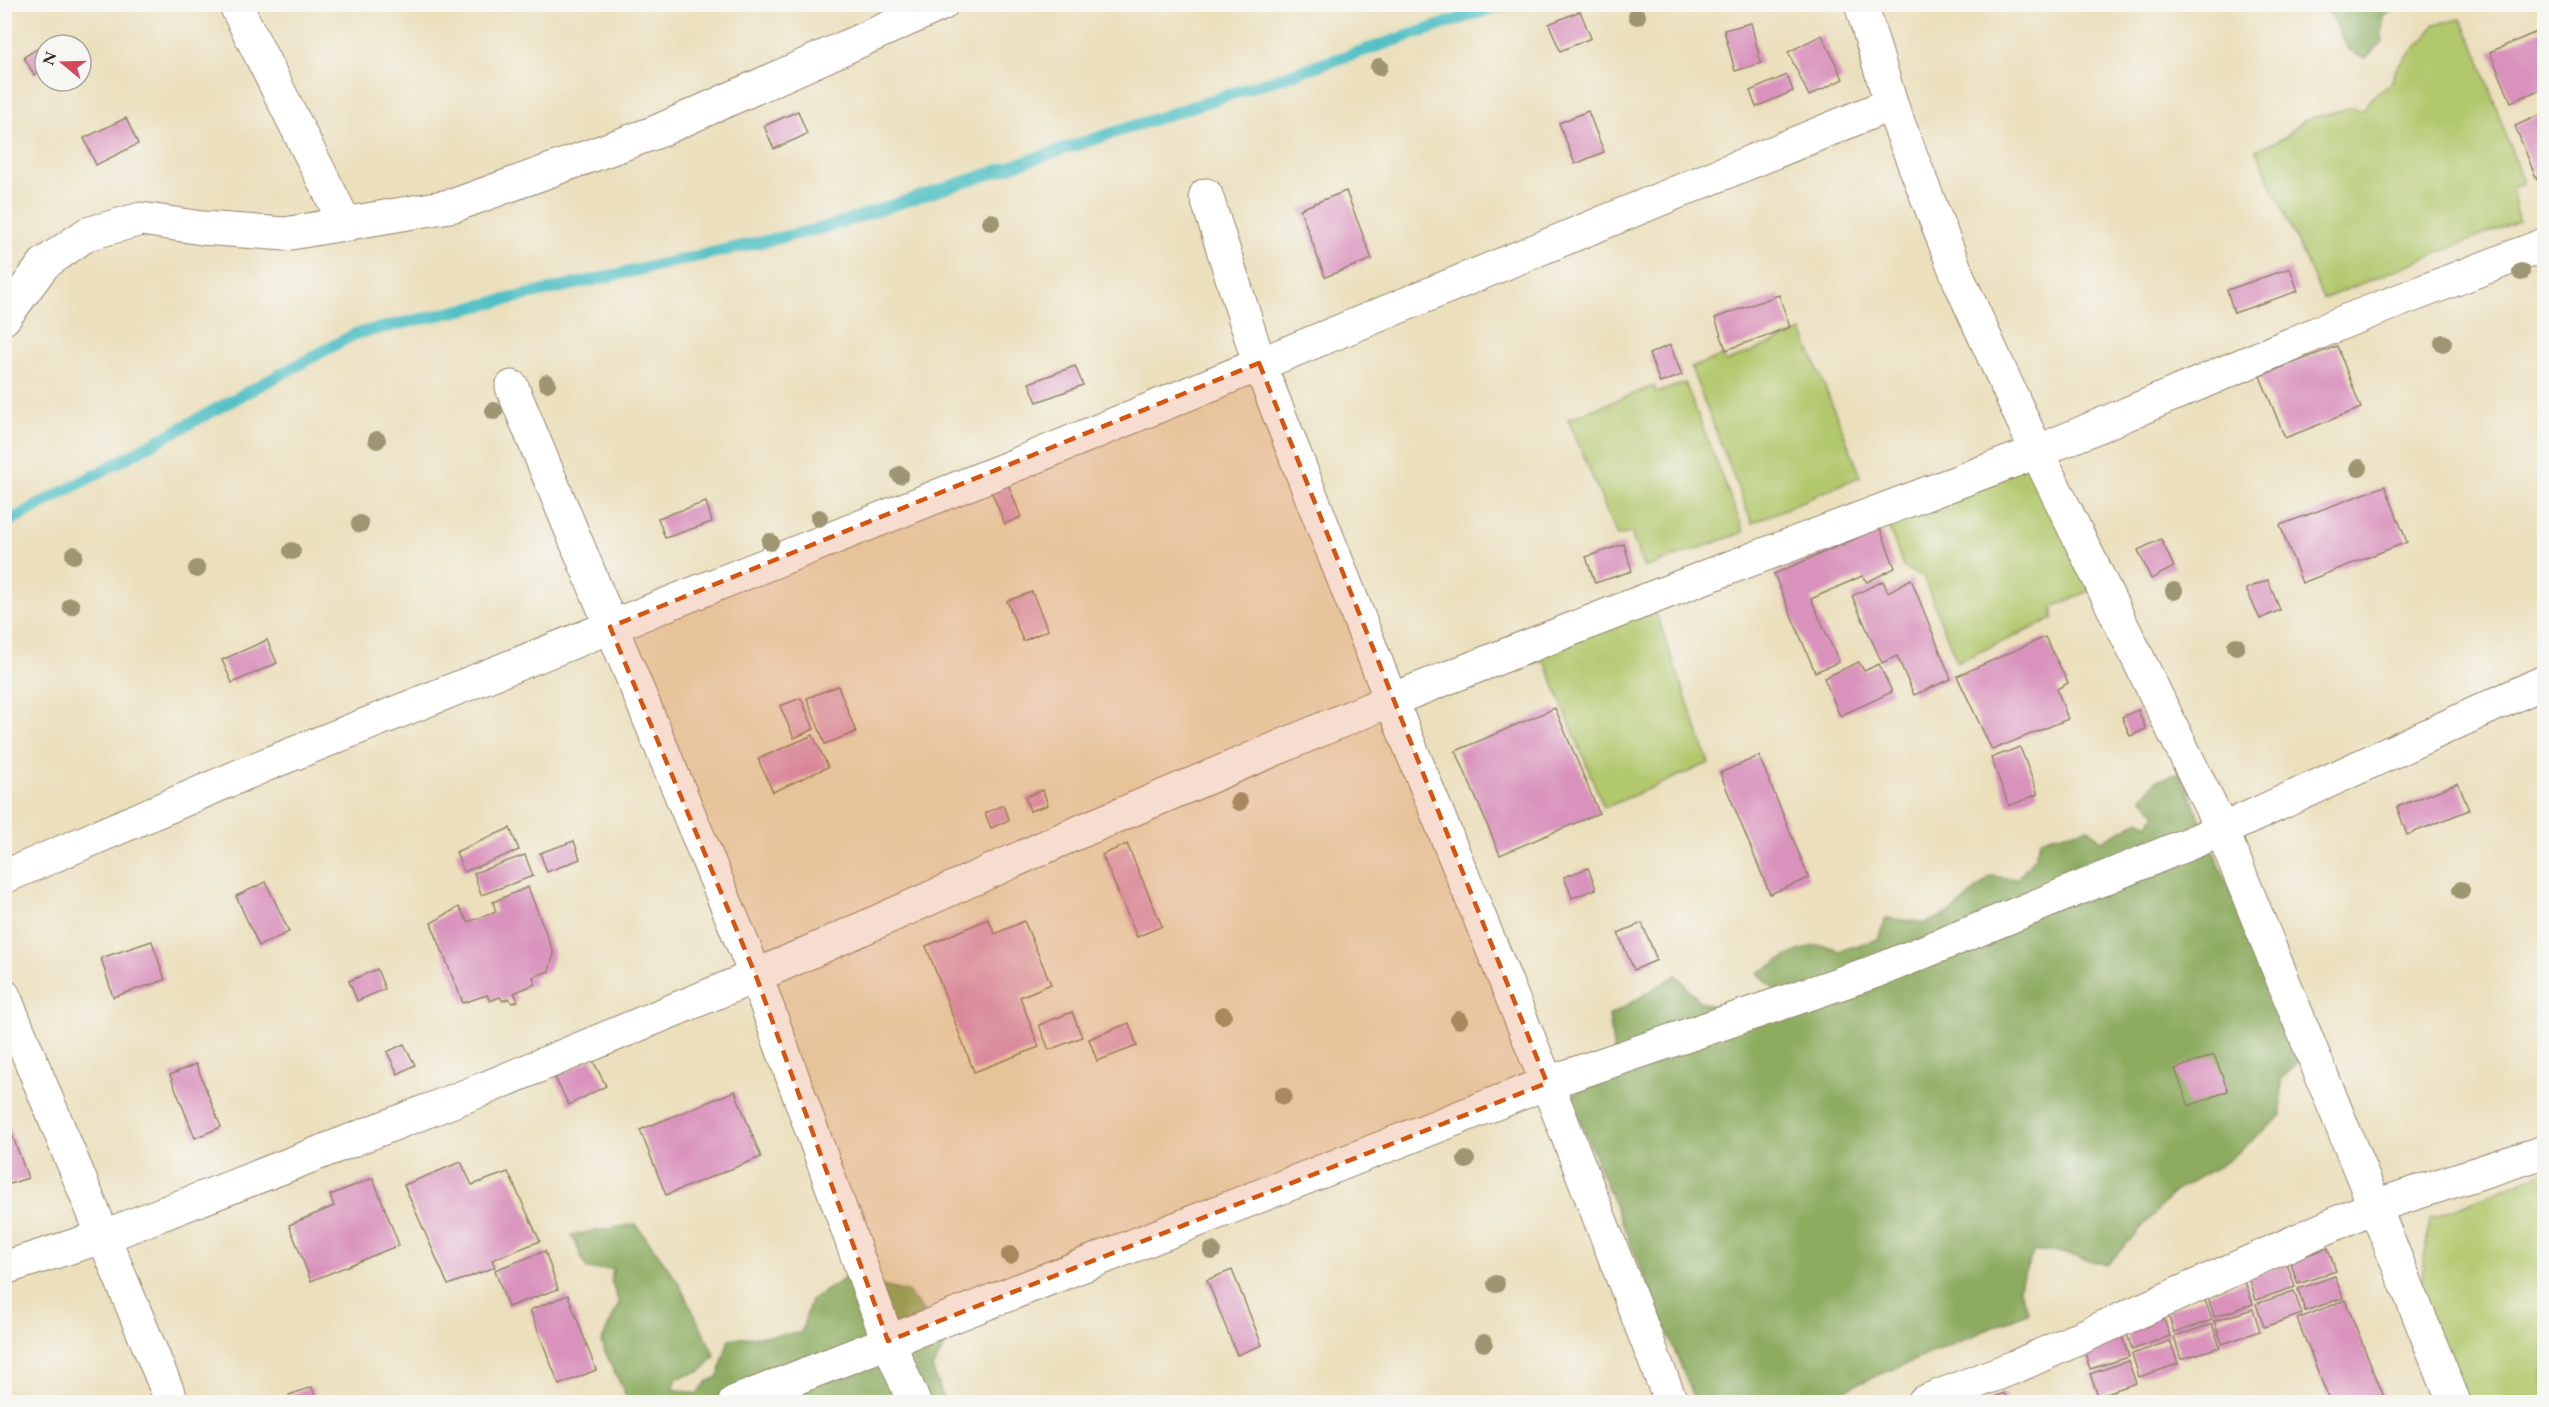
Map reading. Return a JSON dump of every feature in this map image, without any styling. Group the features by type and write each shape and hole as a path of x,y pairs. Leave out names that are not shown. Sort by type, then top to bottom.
{"street":[{"path":"235,4 346,225"},
{"path":"4,318 44,264 87,234 141,219 202,228 285,234 455,205 656,132 942,4"},
{"path":"1861,4 1891,104 1960,282 2037,452 2222,830 2454,1402"},
{"path":"4,877 265,765 1008,468 1891,104"},
{"path":"1206,195 1259,363 1391,700 1547,1083 1671,1402"},
{"path":"4,1268 105,1236 481,1090 756,976 1065,838 1391,700 1705,577 2037,452 2346,321 2544,245"},
{"path":"512,387 756,976 888,1341 914,1402"},
{"path":"735,1402 1547,1083 1882,969 2222,830 2544,682"},
{"path":"4,996 172,1402"},
{"path":"1924,1402 2017,1366 2375,1206 2544,1152"}],"highlighted area":[{"path":"1259,363 1547,1083 888,1341 756,976 610,627"}],"green space":[{"path":"2326,5 2405,5 2383,15 2382,43 2365,58 2348,49"},
{"path":"2461,19 2476,50 2523,183 2512,187 2518,221 2323,299 2256,150 2285,137 2304,120 2350,108 2363,110 2371,98 2391,83 2397,67 2435,24"},
{"path":"1802,331 1861,476 1752,523 1691,368 1723,355 1726,362"},
{"path":"1685,383 1744,532 1644,568 1631,533 1617,536 1568,419 1654,386 1656,393"},
{"path":"2022,464 2043,475 2094,589 2053,607 2053,619 1957,662 1923,576 1904,568 1888,524"},
{"path":"1649,593 1709,763 1604,808 1545,662 1532,663 1523,640"},
{"path":"2181,773 2301,1060 2281,1079 2282,1115 2228,1161 2175,1191 2107,1265 2054,1251 2034,1251 2018,1288 2029,1312 1815,1402 1696,1402 1570,1096 1617,1076 1609,1016 1677,975 1699,1001 1722,1010 1782,996 1758,973 1808,947 1829,947 1839,951 1878,939 1886,918 1926,923 1952,912 1991,876 2017,879 2035,857 2041,839 2088,828 2102,841 2140,820 2149,825 2156,813 2142,798 2157,780"},
{"path":"2544,1172 2544,1402 2441,1402 2415,1339 2429,1219"},
{"path":"636,1224 678,1282 715,1356 701,1371 677,1378 673,1389 697,1394 707,1382 718,1377 729,1339 801,1333 811,1300 847,1277 909,1293 947,1343 932,1367 944,1402 870,1402 864,1399 844,1402 629,1402 601,1343 619,1303 611,1280 613,1269 587,1269 572,1235"}],"building":[{"path":"1580,11 1591,38 1560,51 1549,24"},
{"path":"1751,23 1761,63 1735,71 1724,30"},
{"path":"2544,29 2544,88 2511,102 2490,52"},
{"path":"1822,35 1843,79 1809,96 1788,52"},
{"path":"33,51 33,73 24,57"},
{"path":"1787,75 1793,91 1756,107 1750,91"},
{"path":"798,111 807,134 774,149 764,126"},
{"path":"1588,111 1604,152 1575,164 1559,123"},
{"path":"2544,113 2544,177 2537,180 2515,126"},
{"path":"126,118 138,144 96,165 84,138"},
{"path":"1346,191 1372,259 1325,277 1300,209"},
{"path":"2290,268 2298,291 2234,313 2227,290"},
{"path":"1779,295 1790,327 1726,350 1715,318"},
{"path":"1670,345 1682,375 1660,383 1649,354"},
{"path":"2337,346 2361,408 2285,438 2260,376"},
{"path":"1075,366 1083,385 1037,402 1029,383"},
{"path":"1008,484 1021,517 1005,524 991,491"},
{"path":"2385,486 2407,542 2302,583 2280,525"},
{"path":"706,502 712,522 665,538 658,518"},
{"path":"1880,528 1895,568 1867,582 1862,576 1811,599 1839,662 1815,672 1774,574"},
{"path":"2161,539 2174,567 2151,579 2138,550"},
{"path":"1624,544 1632,571 1595,583 1586,557"},
{"path":"1911,579 1951,679 1914,695 1897,656 1882,663 1852,596 1883,581 1888,592"},
{"path":"2268,580 2280,610 2260,619 2246,589"},
{"path":"1032,592 1048,630 1023,641 1007,601"},
{"path":"2045,637 2068,683 2057,689 2068,719 1992,750 1957,676"},
{"path":"267,640 277,663 232,683 222,660"},
{"path":"1859,662 1864,671 1879,664 1892,692 1840,716 1824,678"},
{"path":"838,686 856,732 825,744 807,698"},
{"path":"801,698 814,729 794,738 780,706"},
{"path":"1555,708 1599,813 1500,855 1456,751"},
{"path":"2138,710 2146,729 2130,736 2122,717"},
{"path":"813,735 828,767 773,792 758,759"},
{"path":"2020,747 2038,794 2009,806 1991,758"},
{"path":"1759,756 1809,878 1770,894 1720,773"},
{"path":"2458,783 2469,810 2407,835 2397,807"},
{"path":"1043,790 1048,805 1030,811 1025,797"},
{"path":"1003,805 1009,820 991,828 985,813"},
{"path":"510,828 519,850 464,872 456,852"},
{"path":"574,841 580,859 547,872 540,853"},
{"path":"1127,844 1162,926 1137,937 1102,855"},
{"path":"525,855 533,876 481,895 474,873"},
{"path":"1588,868 1596,889 1572,898 1564,877"},
{"path":"266,882 289,932 259,946 236,896"},
{"path":"528,887 554,954 549,971 533,977 535,984 514,993 518,1001 512,1003 509,998 503,1001 500,997 490,1001 487,995 463,1003 431,923 459,907 468,922 496,912 493,902"},
{"path":"988,919 995,934 1024,921 1051,984 1020,997 1039,1047 974,1072 926,946"},
{"path":"1642,923 1657,960 1634,970 1618,933"},
{"path":"152,941 165,980 113,997 101,958"},
{"path":"377,969 385,989 357,1001 349,981"},
{"path":"1072,1012 1082,1037 1049,1050 1039,1025"},
{"path":"1129,1023 1137,1046 1097,1061 1089,1039"},
{"path":"404,1044 415,1065 398,1074 387,1052"},
{"path":"2214,1055 2228,1091 2189,1106 2175,1069"},
{"path":"592,1059 606,1086 569,1105 555,1078"},
{"path":"196,1064 221,1127 195,1138 170,1075"},
{"path":"735,1091 761,1157 666,1195 640,1130"},
{"path":"4,1112 28,1178 4,1186"},
{"path":"461,1162 472,1185 508,1172 540,1241 492,1260 495,1267 448,1285 404,1185"},
{"path":"373,1178 399,1245 311,1281 289,1225 334,1206 330,1195"},
{"path":"2328,1248 2336,1271 2298,1284 2290,1261"},
{"path":"545,1251 558,1289 508,1307 495,1270"},
{"path":"2287,1264 2295,1287 2256,1300 2249,1277"},
{"path":"1232,1270 1262,1345 1237,1355 1207,1280"},
{"path":"2335,1276 2343,1298 2305,1311 2298,1289"},
{"path":"2245,1281 2253,1304 2214,1317 2207,1294"},
{"path":"2294,1291 2302,1314 2264,1327 2256,1304"},
{"path":"568,1295 596,1370 559,1385 530,1310"},
{"path":"2204,1297 2212,1320 2174,1333 2167,1310"},
{"path":"2345,1300 2386,1402 2330,1402 2297,1319"},
{"path":"2253,1309 2260,1331 2222,1344 2214,1321"},
{"path":"2162,1314 2170,1336 2132,1350 2125,1327"},
{"path":"2212,1324 2220,1347 2181,1359 2174,1337"},
{"path":"2121,1334 2129,1357 2090,1369 2083,1347"},
{"path":"2170,1341 2178,1364 2139,1377 2132,1354"},
{"path":"2128,1361 2136,1383 2098,1396 2090,1374"},
{"path":"312,1387 317,1402 292,1402 289,1395"},
{"path":"2004,1393 2008,1402 1983,1402"}],"waterway":[{"path":"4,524 355,334 827,227 1505,4"}]}
